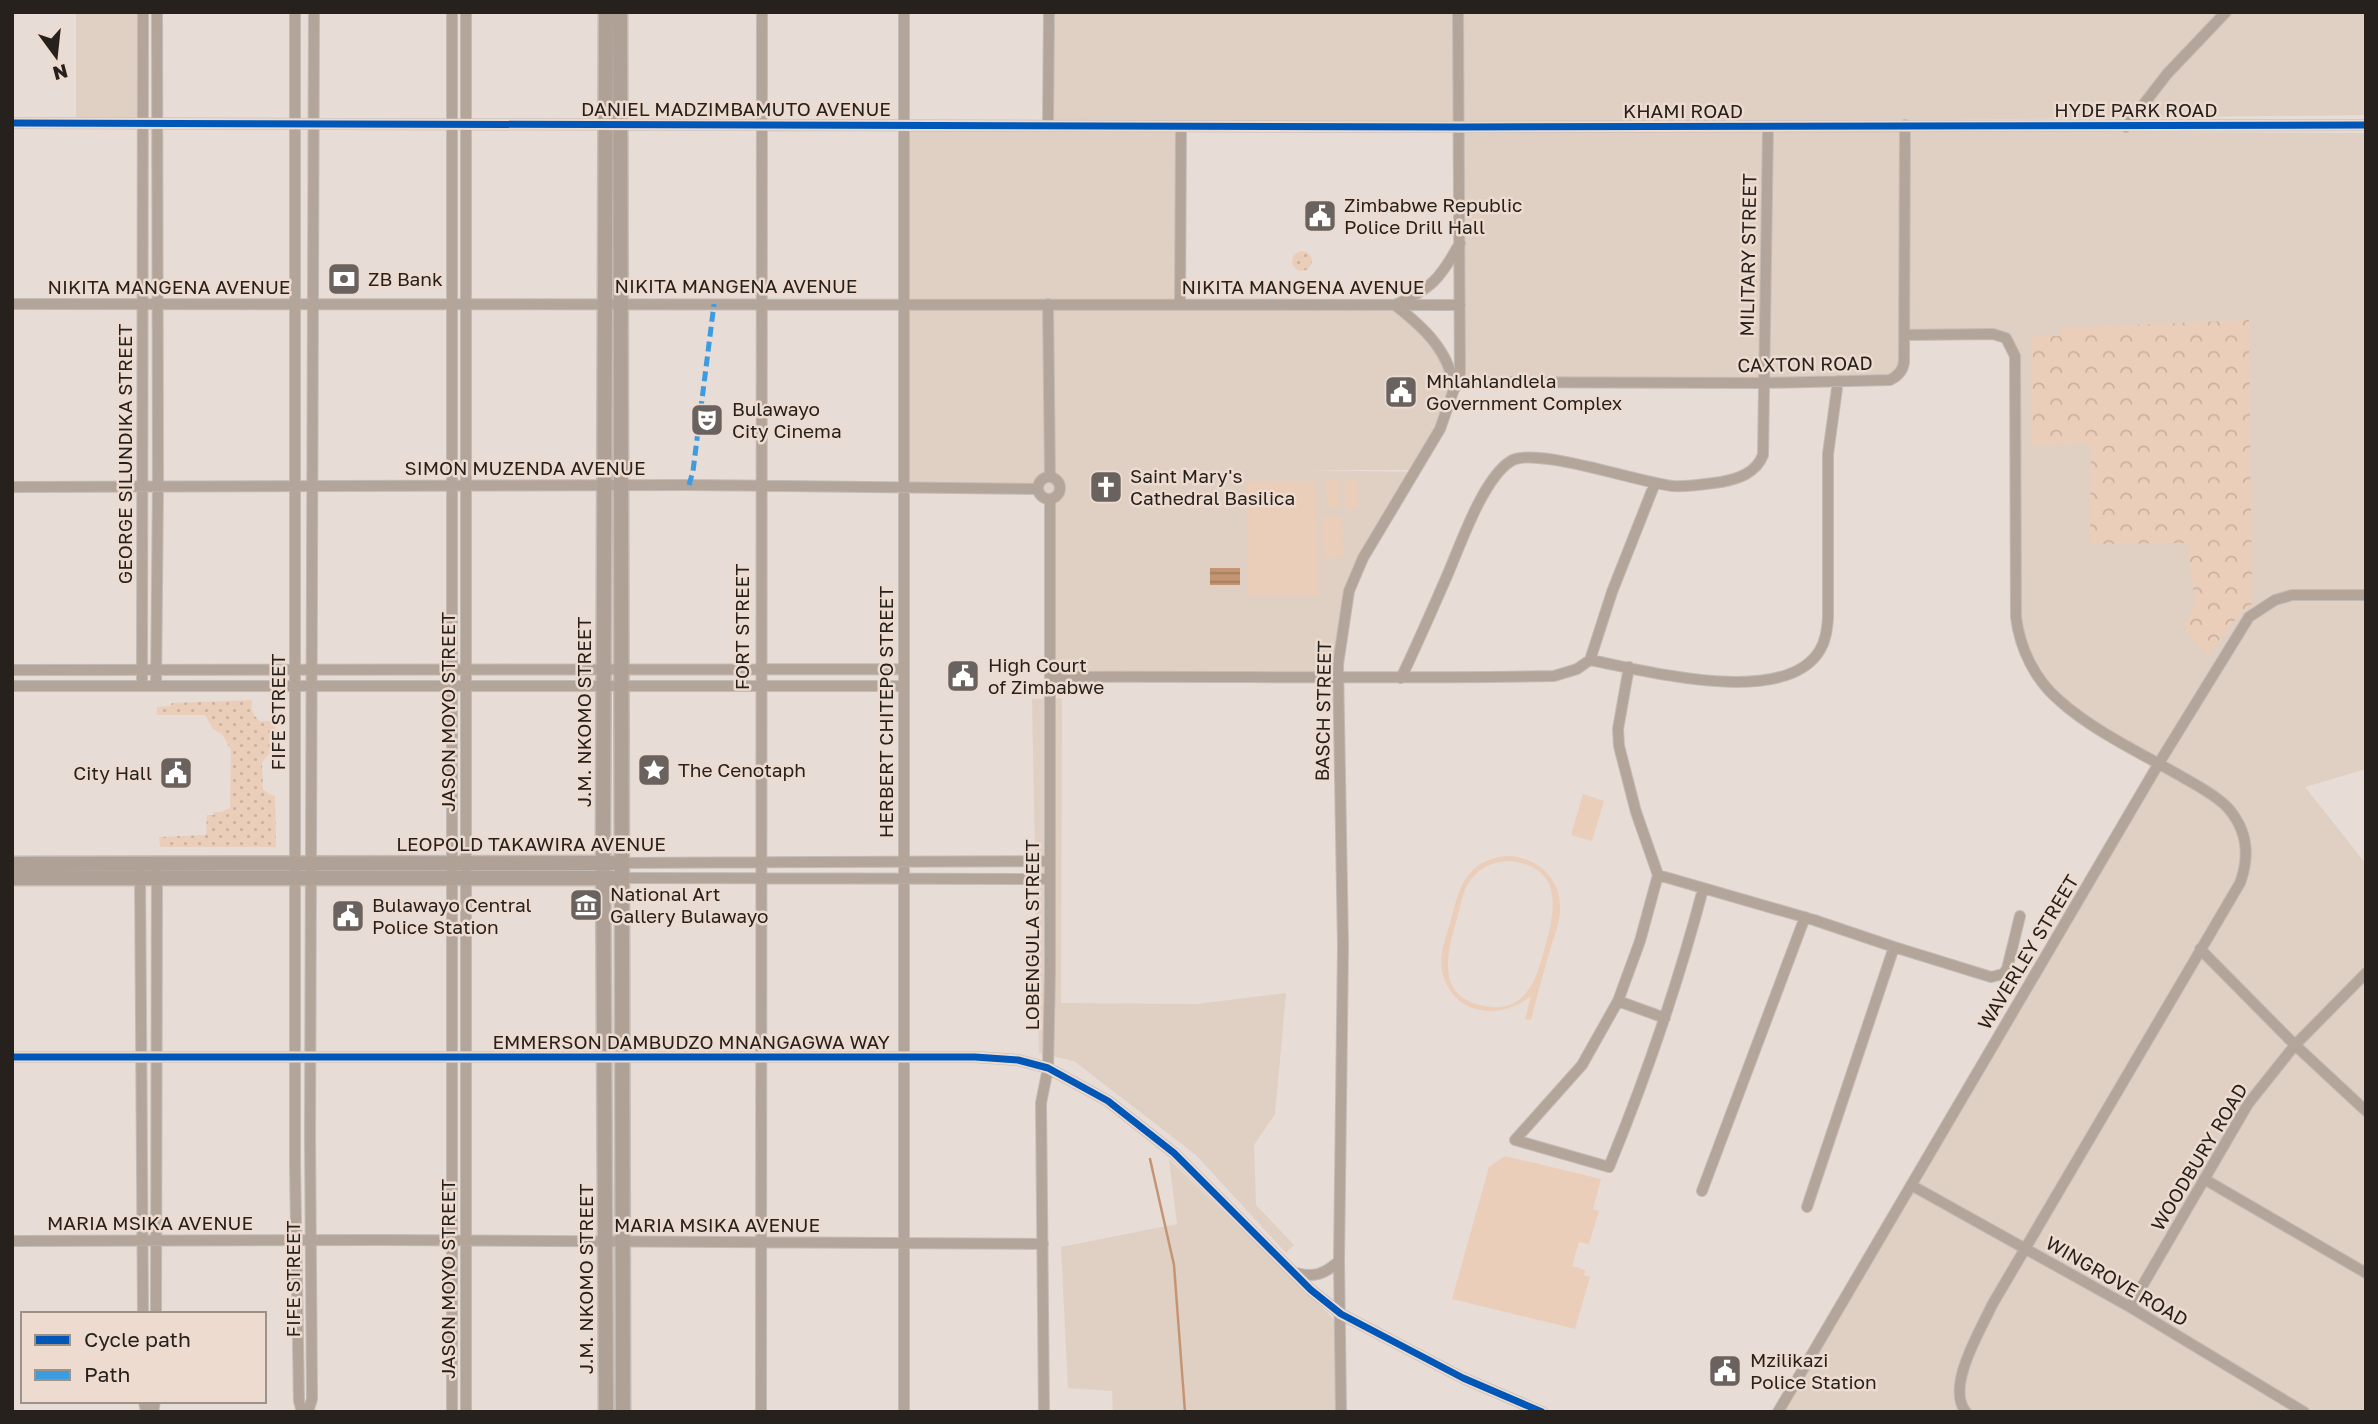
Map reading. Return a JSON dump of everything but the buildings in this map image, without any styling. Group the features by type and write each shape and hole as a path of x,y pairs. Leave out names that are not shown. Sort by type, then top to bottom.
{"highway":[{"name":"J.M. NKOMO STREET","path":"606,12 613,124"},
{"name":"J.M. NKOMO STREET","path":"606,1412 602,1057 604,670 612,486 613,124 620,12"},
{"name":"J.M. NKOMO STREET","path":"612,486 620,669 623,1412"},
{"name":"LEOPOLD TAKAWIRA AVENUE","path":"12,864 140,872"},
{"name":"LEOPOLD TAKAWIRA AVENUE","path":"12,878 140,872 621,870"}],"street":[{"name":"GEORGE SILUNDIKA STREET","path":"142,686 143,12"},
{"name":"GEORGE SILUNDIKA STREET","path":"156,685 157,12"},
{"name":"FIFE STREET","path":"295,12 295,1057 299,1401 302,1412"},
{"name":"FIFE STREET","path":"308,1412 312,1399 314,12"},
{"name":"JASON MOYO STREET","path":"452,12 452,686 466,1057 466,1412"},
{"name":"JASON MOYO STREET","path":"452,1412 452,1057 466,686 466,12"},
{"name":"FORT STREET","path":"761,1412 762,12"},
{"name":"HERBERT CHITEPO STREET","path":"904,12 904,1412"},
{"path":"1048,126 1049,12"},
{"name":"BASCH STREET","path":"1341,1412 1339,1261 1343,946 1338,676 1344,612 1351,584 1363,558 1440,429 1457,386 1461,243 1458,12"},
{"path":"2126,127 2167,74 2226,12"},
{"name":"DANIEL MADZIMBAMUTO AVENUE","path":"12,123 1460,127"},
{"name":"KHAMI ROAD","path":"1460,127 1905,125"},
{"name":"HYDE PARK ROAD","path":"1905,125 2366,125"},
{"name":"CAXTON ROAD","path":"1457,386 1763,383 1896,378 1903,367 1905,125"},
{"path":"1180,304 1181,126"},
{"name":"MILITARY STREET","path":"1401,678 1476,508 1505,466 1519,457 1595,468 1675,486 1736,480 1752,471 1763,455 1768,127"},
{"path":"1457,386 1438,345 1420,324 1395,305 1436,281 1461,243"},
{"name":"NIKITA MANGENA AVENUE","path":"12,304 1460,305"},
{"name":"LOBENGULA STREET","path":"1044,1412 1041,1103 1048,1068 1050,499 1058,495 1060,486 1050,477 1048,304"},
{"path":"1904,335 2000,335 2010,342 2015,356 2016,617 2018,632 2032,667 2061,702 2226,806 2236,819 2245,842 2246,867 2240,883 1992,1305 1961,1377 1958,1393 1966,1412"},
{"path":"1590,660 1724,683 1770,679 1808,663 1821,648 1828,618 1828,454 1838,381"},
{"path":"1050,477 1041,480 1037,489 1042,497 1050,499"},
{"path":"1049,677 1554,676 1577,669 1590,660 1612,592 1655,483"},
{"name":"SIMON MUZENDA AVENUE","path":"12,487 760,486 1037,489"},
{"name":"WAVERLEY STREET","path":"1778,1412 2159,763 2249,617 2275,600 2292,595 2366,594"},
{"path":"1629,667 1618,729 1620,757 1658,875 1640,941 1618,1001 1582,1065 1515,1140 1609,1167 1665,1018 1703,889"},
{"path":"12,670 904,669"},
{"path":"12,685 904,686"},
{"name":"LEOPOLD TAKAWIRA AVENUE","path":"621,870 760,861 1050,861"},
{"name":"LEOPOLD TAKAWIRA AVENUE","path":"621,870 760,878 1050,879"},
{"path":"140,872 143,1312"},
{"path":"156,1312 157,872"},
{"path":"1658,875 1805,917 1991,977 1998,976 2007,969 2020,916"},
{"path":"1702,1191 1805,917"},
{"path":"1807,1207 1894,947"},
{"path":"2200,949 2295,1045 2366,1111"},
{"name":"WOODBURY ROAD","path":"2130,1307 2248,1104 2295,1045 2366,973"},
{"path":"1618,1001 1665,1018"},
{"name":"EMMERSON DAMBUDZO MNANGAGWA WAY","path":"12,1057 761,1057 1018,1060 1048,1068 1108,1101 1142,1127 1174,1153 1311,1290 1341,1314"},
{"path":"2204,1179 2366,1273"},
{"name":"WINGROVE ROAD","path":"1911,1185 2130,1307 2304,1412"},
{"name":"MARIA MSIKA AVENUE","path":"12,1241 1043,1244"},
{"path":"1293,1272 1307,1276 1318,1275 1339,1261"},
{"path":"1341,1314 1463,1378 1542,1412"}],"shaded area":[{"path":"76,12 140,12 140,118 76,118"},
{"path":"1051,12 1456,12 1458,124 1051,123"},
{"path":"1462,12 2366,12 2366,115 1462,125"},
{"path":"905,125 1180,129 1179,305 1395,307 1428,334 1451,382 1450,400 1415,470 1303,470 1413,472 1347,591 1335,674 1051,675 1050,498 1045,498 1040,493 903,486"},
{"path":"1462,129 2366,133 2366,769 2305,787 2366,864 2366,1412 1784,1412 2162,762 2067,705 2037,670 2021,633 2018,356 2015,344 2006,334 1903,333 1903,361 1889,379 1464,377"},
{"path":"1210,568 1240,568 1240,585 1210,585"},
{"path":"1062,698 1061,1003 1197,1004 1286,993 1275,1114 1254,1145 1256,1205 1294,1245 1286,1253 1196,1155 1074,1061 1039,1053 1032,699"},
{"path":"1169,1159 1337,1322 1337,1412 1113,1412 1112,1391 1068,1388 1061,1247 1177,1224"}],"green space":[{"path":"1302,251 1309,254 1312,261 1309,268 1302,271 1295,268 1292,261 1295,254"},
{"path":"2249,320 2252,604 2228,628 2208,656 2184,629 2195,602 2187,543 2090,544 2091,444 2032,445 2031,336 2059,336 2059,328"},
{"path":"1339,479 1340,508 1327,508 1326,480"},
{"path":"1358,480 1358,509 1345,510 1345,481"},
{"path":"1316,481 1318,595 1248,596 1246,482"},
{"path":"1342,516 1343,557 1323,557 1322,517"},
{"path":"252,700 257,719 275,724 275,753 269,754 262,762 263,789 275,796 276,847 160,847 159,837 206,835 207,815 230,808 231,750 222,734 213,729 205,715 157,715 157,707 170,706 172,703"},
{"path":"1583,794 1604,801 1592,841 1571,835"},
{"path":"1506,856 1526,859 1550,876 1559,894 1559,921 1531,1020 1525,1019 1531,996 1505,1009 1479,1010 1456,997 1447,986 1442,971 1443,947 1461,888 1472,870 1492,859","holes":["1509,861 1539,871 1547,880 1553,904 1549,932 1538,970 1527,991 1510,1005 1484,1006 1468,1001 1451,983 1448,972 1450,945 1465,890 1471,879 1490,865"]},
{"path":"1505,1156 1601,1179 1593,1209 1599,1211 1589,1244 1579,1242 1572,1266 1585,1270 1584,1275 1590,1277 1575,1329 1452,1299 1489,1167"}],"waterway":[{"path":"1150,1159 1174,1265 1185,1412"}],"marked path":[{"path":"689,485 714,304"}],"cycle path":[{"path":"12,123 1460,127 2366,125"},
{"path":"12,1057 975,1057 1018,1060 1048,1068 1108,1101 1174,1153 1311,1290 1341,1314 1463,1378 1542,1412"}],"place":[{"name":"Zimbabwe Republic Police Drill Hall","path":"1320,216"},
{"name":"ZB Bank","path":"344,279"},
{"name":"Mhlahlandlela Government Complex","path":"1401,392"},
{"name":"Bulawayo City Cinema","path":"707,420"},
{"name":"Saint Mary's Cathedral Basilica","path":"1106,487"},
{"name":"High Court of Zimbabwe","path":"963,676"},
{"name":"The Cenotaph","path":"654,770"},
{"name":"City Hall","path":"176,773"},
{"name":"National Art Gallery Bulawayo","path":"586,905"},
{"name":"Bulawayo Central Police Station","path":"348,916"},
{"name":"Mzilikazi Police Station","path":"1725,1371"}]}
